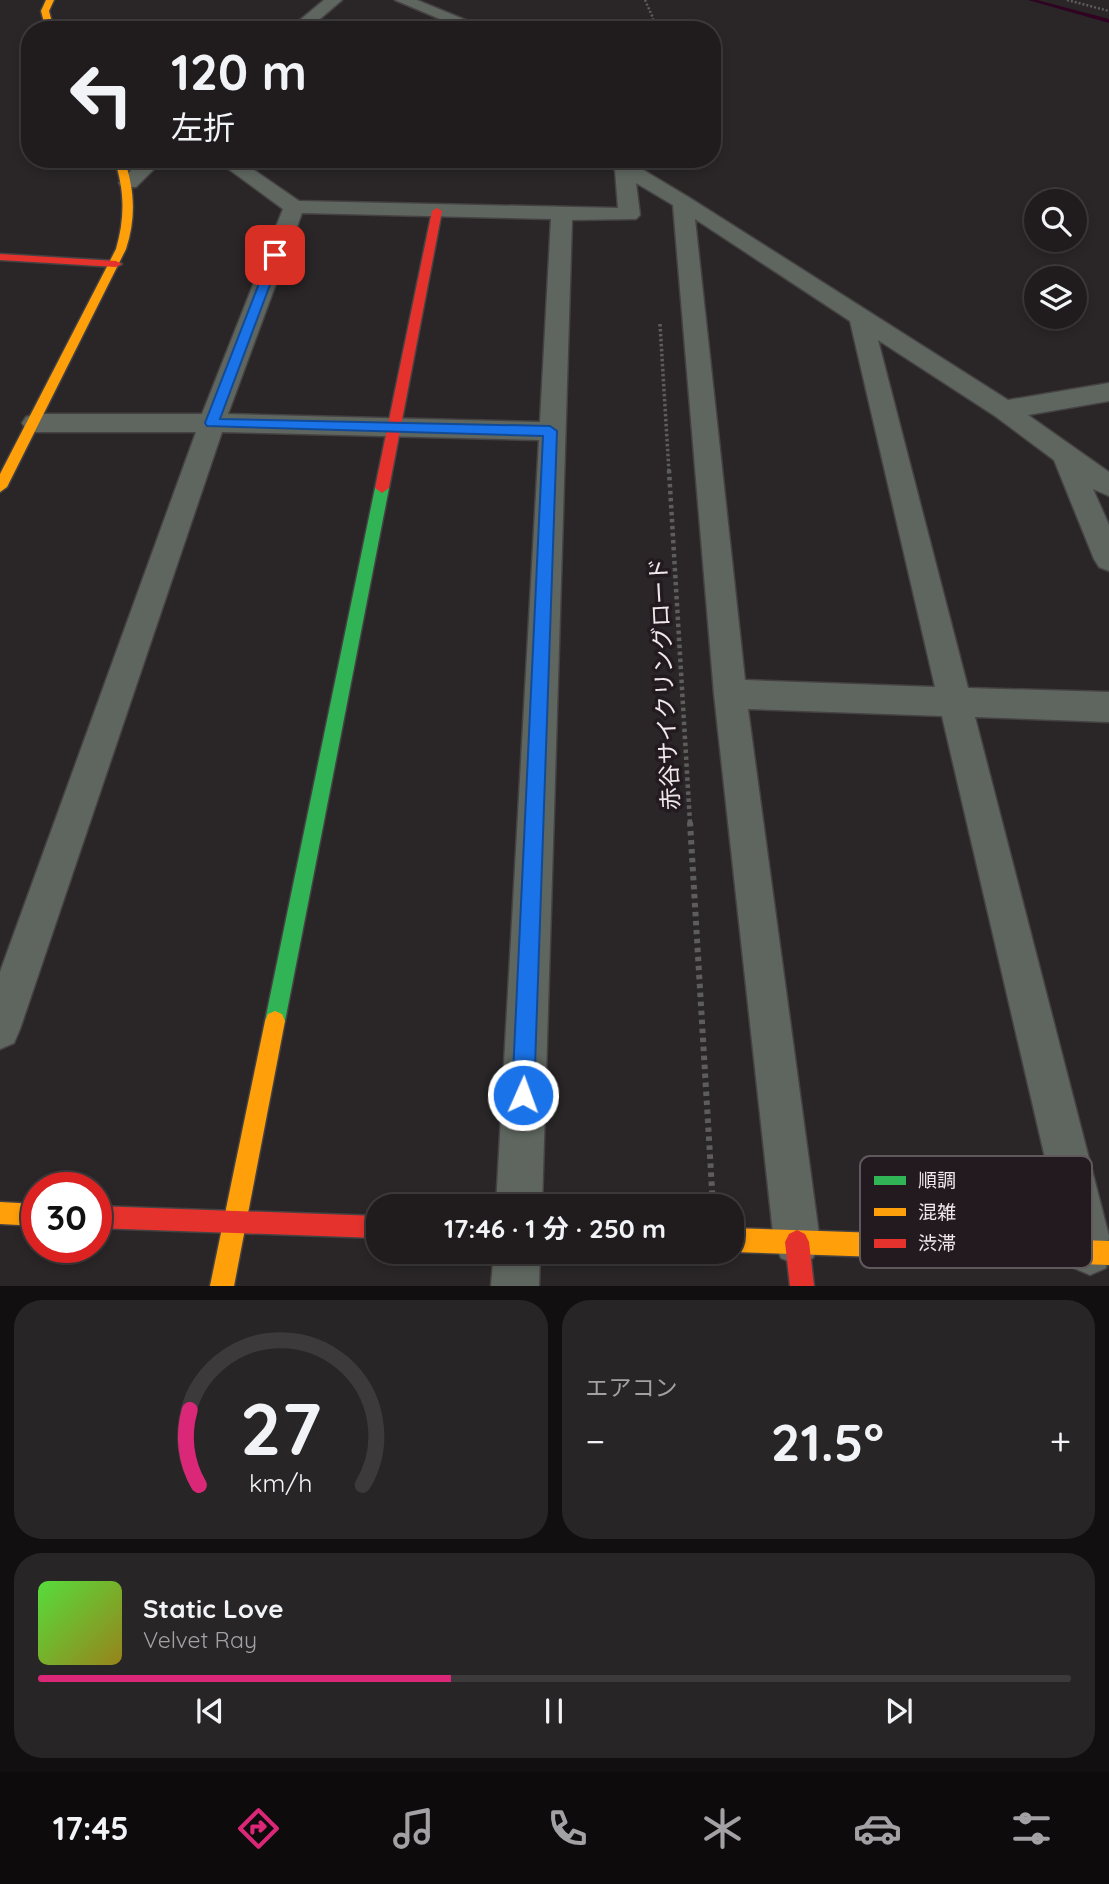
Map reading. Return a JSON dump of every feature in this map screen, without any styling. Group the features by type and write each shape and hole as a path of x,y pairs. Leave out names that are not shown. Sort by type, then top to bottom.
{"street":[{"path":"48,21 45,11 50,0"},
{"path":"307,21 334,0"},
{"path":"403,0 458,21"},
{"path":"0,488 116,264 129,231 132,202 130,183 123,168"},
{"path":"130,183 145,168"},
{"path":"238,168 293,206 629,215 619,168"},
{"path":"625,168 683,202 1004,410 1109,486"},
{"path":"683,202 730,694 802,1286"},
{"path":"0,1029 212,423 293,206"},
{"path":"222,1286 437,211"},
{"path":"519,1194 550,431 562,214"},
{"path":"0,257 116,264"},
{"path":"861,318 955,700 1074,1156"},
{"path":"1004,410 1109,392"},
{"path":"35,423 212,423 550,431"},
{"path":"1064,451 1109,559"},
{"path":"730,694 1109,706"},
{"path":"0,1213 21,1214"},
{"path":"112,1218 366,1227"},
{"path":"1092,1225 1099,1252"},
{"path":"744,1240 860,1244"},
{"path":"515,1286 516,1264"}],"path":[{"path":"645,0 653,21"},
{"path":"1067,0 1109,11"},
{"name":"赤谷サイクリングロード","path":"660,322 712,1194"}],"waterway":[{"path":"1031,0 1109,21"}],"traffic: fast":[{"path":"275,1021 382,488"}],"traffic: slow":[{"path":"48,21 45,11 50,0"},
{"path":"0,487 121,249 129,204 122,168"},
{"path":"222,1286 275,1021"},
{"path":"0,1213 21,1214"},
{"path":"744,1240 860,1244"},
{"path":"1092,1252 1109,1253"}],"traffic: jam":[{"path":"382,488 437,211"},
{"path":"0,257 116,264"},
{"path":"112,1218 366,1227"},
{"path":"797,1242 802,1286"}],"route":[{"path":"275,255 212,423 550,431 523,1095"}]}
